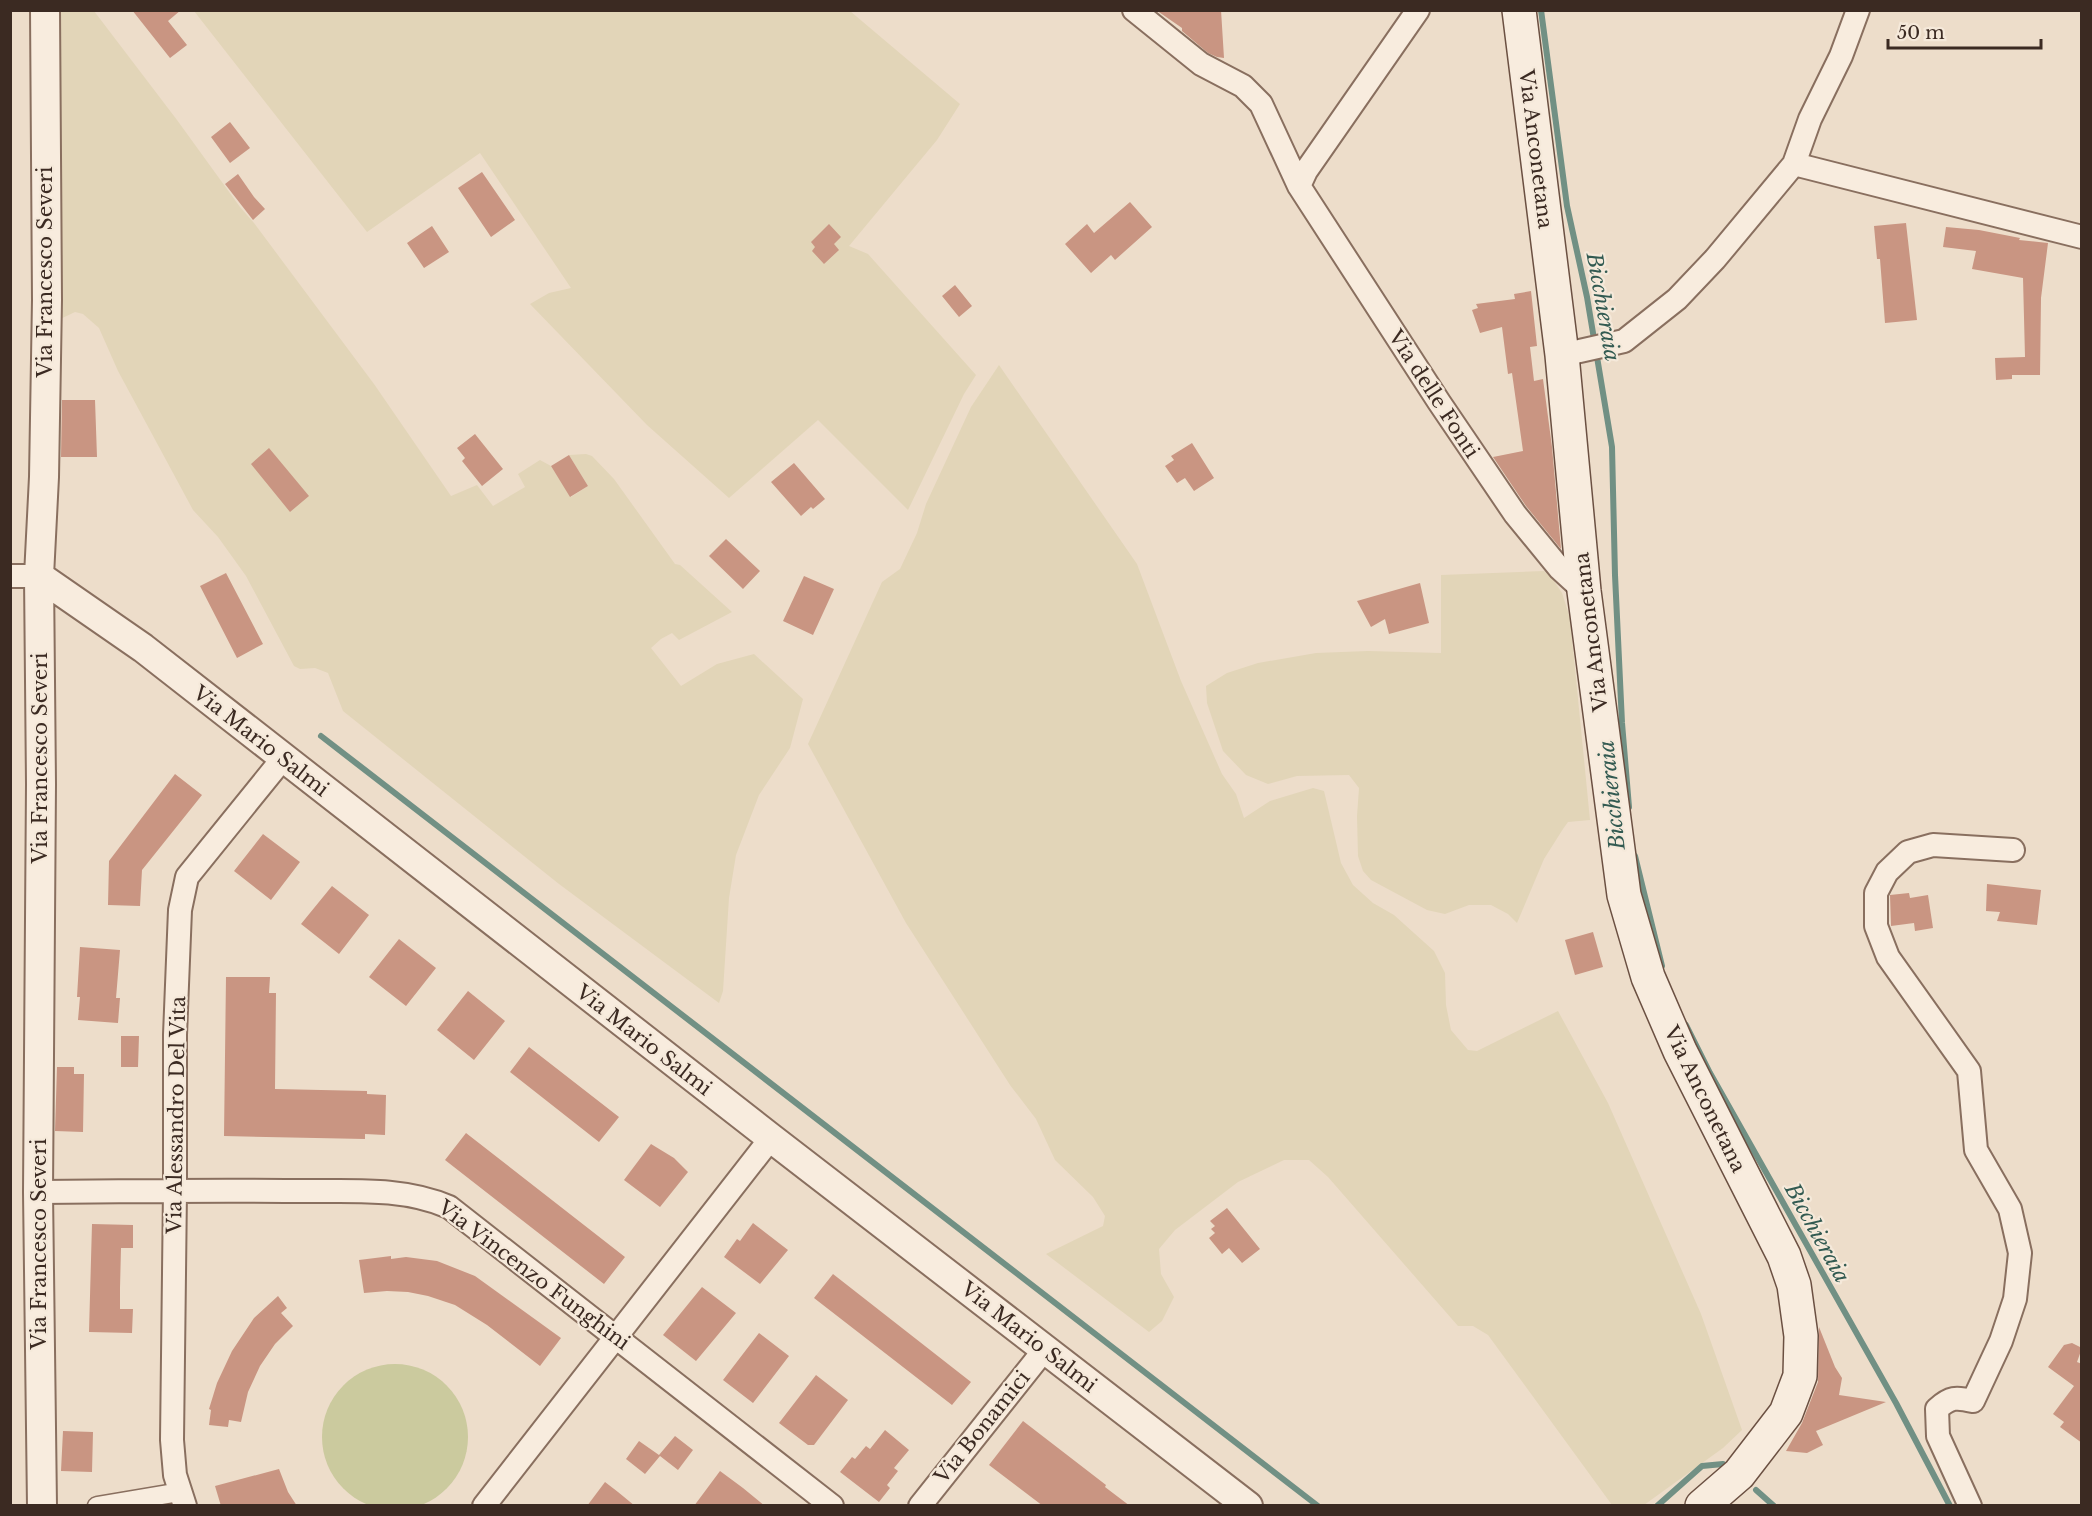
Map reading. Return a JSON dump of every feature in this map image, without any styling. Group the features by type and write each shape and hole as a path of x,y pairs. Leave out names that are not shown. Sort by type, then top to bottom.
{"main road":[{"name":"Via Anconetana","path":"1519,10 1570,353 1584,591 1624,894 1648,977 1680,1051 1784,1256 1794,1285 1801,1336 1800,1376 1786,1413 1739,1474 1702,1506"}],"street":[{"name":"Via Francesco Severi","path":"42,1506 38,1192 41,784 39,576 44,477 47,300 45,10"},
{"name":"Via delle Fonti","path":"1134,10 1201,63 1243,86 1261,104 1299,186 1359,275 1432,392 1515,514 1560,569 1584,591"},
{"path":"1299,186 1306,171 1418,10"},
{"path":"1570,353 1624,341 1677,299 1715,259 1794,164 1810,119 1840,56 1858,10"},
{"path":"1794,164 2082,237"},
{"path":"10,576 39,576"},
{"name":"Via Mario Salmi","path":"39,576 143,648 771,1138 1248,1506"},
{"name":"Via Alessandro Del Vita","path":"183,1499 175,1474 172,1440 175,1035 180,910 187,877 284,757"},
{"path":"1970,1506 1938,1436 1937,1409 1945,1402 1958,1398 1973,1401 2001,1341 2015,1299 2020,1253 2010,1209 1976,1150 1969,1071 1888,957 1876,926 1876,893 1887,872 1908,852 1933,845 2013,850"},
{"path":"483,1506 771,1138"},
{"name":"Via Vincenzo Funghini","path":"38,1192 175,1190 389,1192 430,1199 448,1207 617,1336 832,1506"},
{"name":"Via Bonamici","path":"920,1506 1045,1349"},
{"path":"97,1506 183,1499"}],"shaded area":[{"path":"58,11 94,11 374,384 451,496 477,485 493,506 525,487 518,474 540,460 551,466 571,497 588,486 569,455 592,456 614,479 675,564 680,565 732,612 679,640 672,633 651,648 681,686 717,664 754,654 803,699 790,748 759,795 736,855 729,898 723,991 719,1003 559,884 343,711 328,673 315,668 300,669 294,666 246,576 218,537 193,510 118,371 99,328 83,314 75,312 54,322"},
{"path":"194,11 850,11 960,104 937,140 849,246 868,254 976,375 964,394 908,510 818,420 729,498 647,425 530,304 549,293 571,288 480,153 367,232"},
{"path":"999,365 1137,564 1181,681 1222,774 1236,794 1244,818 1270,801 1313,788 1324,791 1341,863 1353,885 1373,903 1394,915 1434,951 1445,973 1446,1005 1451,1030 1468,1050 1477,1051 1558,1011 1608,1103 1701,1314 1742,1430 1723,1448 1644,1505 1612,1505 1488,1335 1473,1326 1458,1326 1328,1177 1309,1160 1284,1160 1238,1182 1175,1230 1159,1249 1161,1274 1174,1297 1162,1321 1149,1332 1046,1254 1103,1226 1105,1216 1093,1197 1055,1160 1036,1119 1010,1085 906,923 808,744 882,582 900,569 917,533 926,504 971,407"},
{"path":"1544,571 1562,593 1570,618 1590,820 1568,822 1563,829 1544,859 1517,923 1508,914 1491,905 1469,905 1445,914 1427,910 1371,880 1363,871 1358,856 1359,788 1349,775 1297,776 1268,784 1246,775 1223,751 1207,703 1206,686 1227,673 1258,663 1316,653 1368,651 1441,653 1441,575"}],"green space":[{"path":"395,1364 423,1370 447,1385 462,1409 468,1437 462,1465 447,1489 423,1504 395,1510 367,1504 343,1489 328,1465 322,1437 328,1409 343,1385 367,1370"}],"building":[{"path":"132,10 181,10 168,21 187,45 170,58"},
{"path":"1156,10 1221,10 1224,58 1208,53 1182,31 1182,28"},
{"path":"230,122 250,148 230,163 211,137"},
{"path":"482,172 515,220 491,237 458,188"},
{"path":"238,174 265,209 253,220 225,184"},
{"path":"1130,202 1152,227 1115,260 1111,255 1091,273 1065,244 1087,224 1094,233"},
{"path":"1906,223 1917,320 1885,323 1880,259 1877,259 1874,226"},
{"path":"829,224 841,237 834,244 839,250 824,264 812,251 815,247 811,242"},
{"path":"432,226 449,252 424,268 407,243"},
{"path":"1946,227 1979,230 2020,238 2019,240 2048,243 2041,298 2040,375 2012,375 2012,379 1996,380 1995,358 2025,357 2023,278 1972,269 1976,251 1943,247"},
{"path":"955,285 972,306 959,317 942,296"},
{"path":"1531,291 1537,346 1530,347 1534,381 1543,379 1561,549 1526,506 1493,457 1523,451 1512,373 1508,374 1502,327 1480,333 1472,310 1478,308 1476,304 1515,299 1514,294"},
{"path":"62,400 95,400 97,457 61,457"},
{"path":"475,434 503,469 482,486 462,461 465,458 457,448"},
{"path":"1192,443 1214,478 1194,491 1185,478 1177,483 1165,466 1174,460 1171,456"},
{"path":"269,448 309,496 290,512 251,464"},
{"path":"569,455 588,486 570,497 551,466"},
{"path":"794,463 825,499 801,516 771,482"},
{"path":"726,539 760,571 743,589 709,556"},
{"path":"226,573 263,644 237,658 200,586"},
{"path":"804,576 834,589 813,635 783,621"},
{"path":"1420,583 1429,623 1389,634 1385,619 1371,627 1357,601"},
{"path":"175,774 202,795 142,870 140,906 108,905 109,861"},
{"path":"263,834 300,862 271,900 234,871"},
{"path":"1987,884 2041,890 2037,925 1997,921 2000,912 1986,911"},
{"path":"332,886 369,915 339,954 301,924"},
{"path":"1909,893 1910,898 1928,895 1933,928 1915,931 1914,923 1891,926 1890,895"},
{"path":"1593,932 1603,967 1575,975 1565,940"},
{"path":"399,939 436,968 406,1006 369,977"},
{"path":"80,947 120,950 116,998 120,998 118,1023 78,1020"},
{"path":"226,977 270,977 269,993 276,993 275,1089 367,1091 367,1094 386,1095 385,1135 365,1134 365,1139 224,1136"},
{"path":"468,991 505,1021 474,1060 437,1030"},
{"path":"121,1036 139,1036 138,1067 121,1067"},
{"path":"529,1047 619,1117 599,1142 510,1072"},
{"path":"57,1067 74,1067 74,1074 84,1074 83,1132 55,1131"},
{"path":"466,1133 625,1257 604,1284 445,1160"},
{"path":"651,1144 674,1158 688,1172 660,1207 624,1180"},
{"path":"1227,1208 1260,1249 1242,1263 1229,1248 1222,1254 1209,1238 1215,1233 1211,1229 1215,1226 1210,1221"},
{"path":"753,1223 788,1250 760,1284 724,1257"},
{"path":"92,1224 133,1225 133,1248 121,1248 120,1288 120,1309 133,1309 132,1333 89,1332"},
{"path":"391,1256 391,1259 406,1257 437,1261 475,1276 561,1338 540,1366 487,1325 455,1305 408,1292 364,1293 359,1260"},
{"path":"833,1274 971,1382 952,1405 814,1298"},
{"path":"702,1287 736,1313 696,1361 663,1335"},
{"path":"278,1296 287,1308 281,1313 293,1326 275,1344 260,1366 248,1392 241,1422 229,1420 228,1427 209,1425 211,1410 209,1409 217,1383 232,1351 254,1318"},
{"path":"1819,1327 1835,1367 1842,1378 1839,1395 1886,1402 1816,1431 1823,1445 1807,1453 1786,1451 1802,1423 1818,1382"},
{"path":"759,1333 789,1356 753,1403 723,1380"},
{"path":"2072,1343 2082,1348 2077,1362 2082,1364 2082,1443 2060,1427 2064,1422 2053,1414 2074,1386 2048,1367 2064,1345"},
{"path":"816,1375 848,1400 814,1445 808,1445 779,1423"},
{"path":"1023,1421 1130,1506 1043,1506 989,1465"},
{"path":"885,1430 909,1450 894,1468 898,1471 887,1485 890,1488 879,1502 840,1472 852,1457 855,1459 866,1446 870,1449"},
{"path":"63,1431 93,1432 92,1472 61,1471"},
{"path":"675,1436 693,1450 678,1470 660,1456 645,1474 626,1459 639,1441 659,1455"},
{"path":"279,1469 288,1492 297,1506 221,1506 215,1486"},
{"path":"720,1471 743,1488 765,1506 694,1506"},
{"path":"605,1482 618,1492 635,1506 587,1506"}],"waterway":[{"name":"Bicchieraia","path":"1541,10 1567,206 1587,297 1612,447 1615,575 1622,723 1629,807"},
{"path":"321,736 1318,1506"},
{"name":"Bicchieraia","path":"1635,856 1662,966"},
{"name":"Bicchieraia","path":"1686,1025 1710,1073 1896,1403 1950,1506"},
{"path":"1657,1506 1702,1466 1723,1464"},
{"path":"1756,1490 1774,1506"}]}
